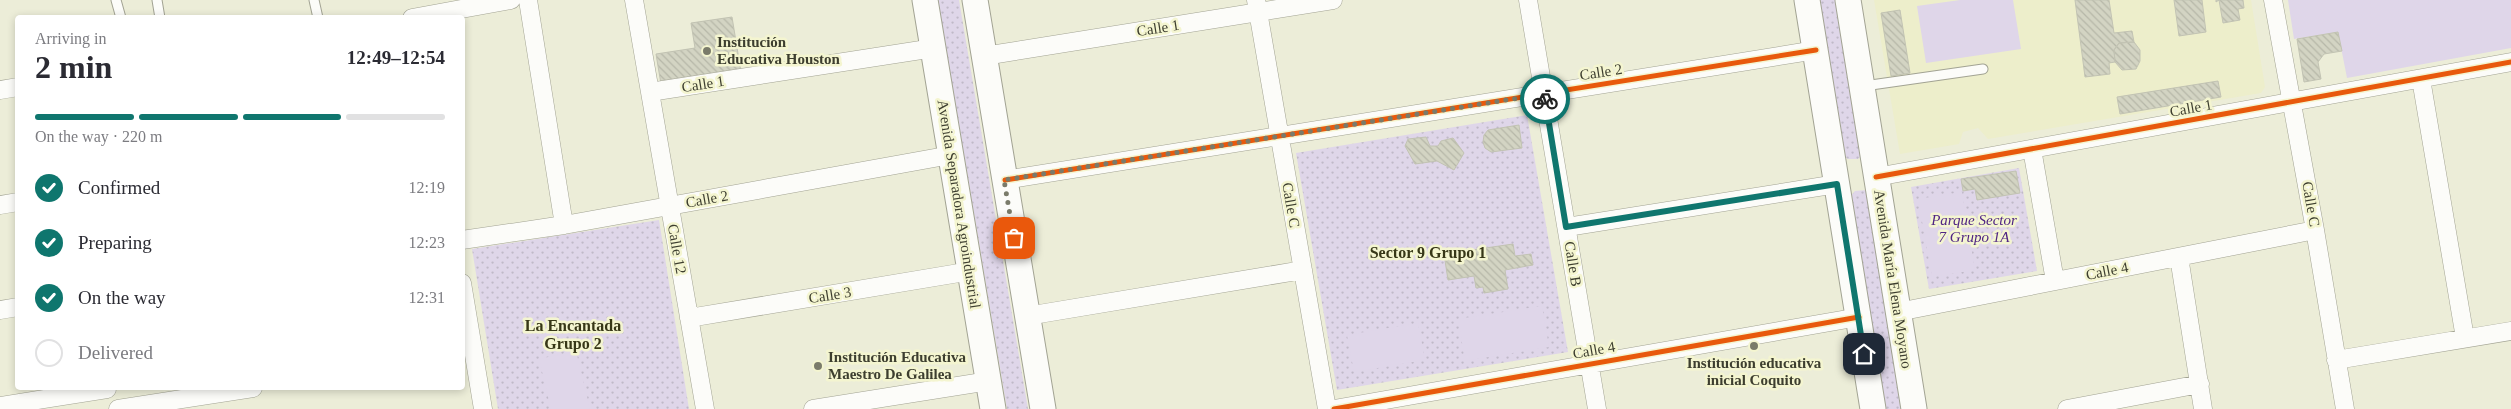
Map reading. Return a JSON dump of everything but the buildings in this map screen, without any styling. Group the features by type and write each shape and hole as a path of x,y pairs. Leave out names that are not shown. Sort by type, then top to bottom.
{"street":[{"path":"417,13 511,0"},
{"path":"528,0 564,225"},
{"name":"Calle 12","path":"634,0 705,409"},
{"name":"Avenida Separadora Agroindustrial","path":"925,0 993,409"},
{"path":"974,0 1043,409"},
{"name":"Calle 1","path":"984,56 1257,6 1333,0"},
{"name":"Calle B","path":"1528,0 1597,409"},
{"path":"1808,0 1874,409"},
{"name":"Avenida María Elena Moyano","path":"1848,0 1914,409"},
{"name":"Calle C","path":"2274,0 2315,230 2344,409"},
{"name":"Calle C","path":"1257,6 1327,409"},
{"name":"Calle 1","path":"650,92 934,48"},
{"name":"Calle 2","path":"1004,180 1816,50"},
{"name":"Calle 1","path":"1876,177 2511,62"},
{"path":"2421,79 2464,338"},
{"path":"0,90 15,88"},
{"path":"2032,149 2055,281"},
{"name":"Calle 2","path":"465,240 564,225 951,155"},
{"path":"1566,227 1837,184"},
{"path":"0,204 15,202"},
{"name":"Calle 4","path":"1898,312 2315,230"},
{"path":"2179,257 2204,409"},
{"path":"1028,316 1303,270"},
{"name":"Calle 3","path":"689,318 970,271"},
{"path":"0,310 15,308"},
{"name":"Calle 4","path":"1334,409 1858,317"},
{"path":"465,318 468,353 483,409"},
{"path":"2336,360 2511,331"},
{"path":"813,409 989,381"},
{"path":"2067,409 2200,384"},
{"path":"0,406 95,390"},
{"path":"107,390 110,409"},
{"path":"118,409 219,396 244,390"}],"lane":[{"path":"116,0 120,15"},
{"path":"157,0 160,15"},
{"path":"314,0 317,15"},
{"path":"1862,86 1983,69"}],"shaded area":[{"path":"1874,0 2251,0 2265,87 2261,93 1988,139 1978,128 1963,132 1959,144 1900,154"}],"green space":[{"path":"938,0 959,0 1028,409 1007,409"},
{"path":"1815,0 1838,0 1864,153 1858,159 1848,159 1841,154"},
{"path":"1960,0 2013,0 2021,49 1926,63 1917,6"},
{"path":"2288,0 2511,0 2511,48 2347,78 2338,32 2294,39"},
{"path":"1527,115 1568,352 1337,390 1296,153"},
{"name":"Parque Sector 7 Grupo 1A","path":"2019,168 2037,271 1929,289 1911,187"},
{"path":"1867,190 1908,409 1884,409 1849,198 1855,191"},
{"path":"1962,192 1975,270 1932,277 1918,199"},
{"path":"659,220 689,409 498,409 472,249"},
{"path":"1542,306 1549,347 1465,361 1458,319"},
{"path":"1418,323 1425,360 1354,372 1347,335"},
{"path":"576,351 590,409 551,409 539,359"}],"cycle path":[{"path":"1005,180 1816,50"},
{"path":"1876,177 2511,62"},
{"path":"1334,409 1859,317"}],"way so far":[{"path":"1014,238 1004,180 1544,94 1545,99"}],"place":[{"name":"Institución Educativa Houston","path":"707,51"},
{"name":"Institución educativa inicial Coquito","path":"1754,346"},
{"name":"Institución Educativa Maestro De Galilea","path":"818,366"}],"district":[{"name":"Sector 9 Grupo 1","path":"1428,252"},
{"name":"La Encantada Grupo 2","path":"573,334"}],"route":[{"path":"1545,99 1566,227 1837,184 1864,354"}]}
